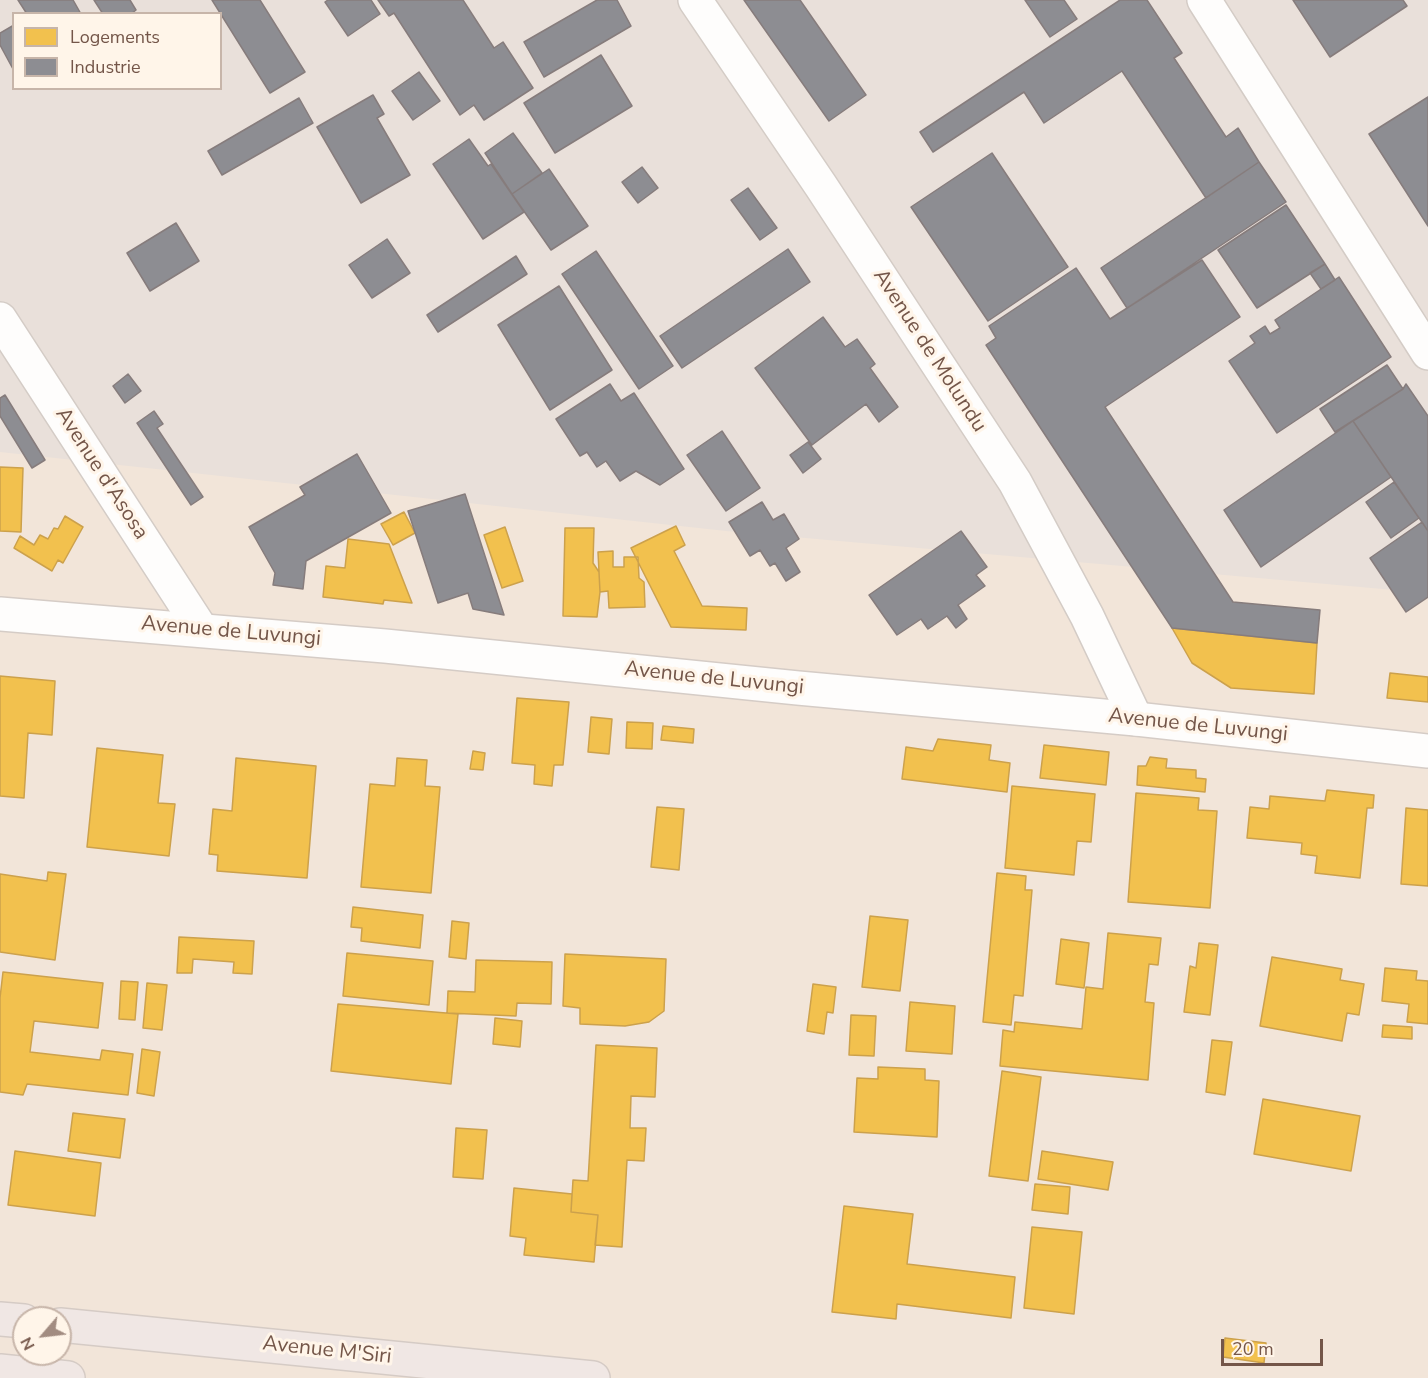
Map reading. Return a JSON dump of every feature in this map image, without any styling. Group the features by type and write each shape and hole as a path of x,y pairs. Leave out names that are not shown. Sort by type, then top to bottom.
{"highway":[{"name":"Avenue M'Siri","path":"72,1326 593,1378"},
{"path":"0,1371 68,1378"}],"street":[{"name":"Avenue de Molundu","path":"695,0 821,186 1015,482 1087,616 1136,719"},
{"path":"1204,0 1428,353"},
{"name":"Avenue d'Asosa","path":"0,319 201,629"},
{"name":"Avenue de Luvungi","path":"0,614 385,646 798,688 1136,719 1428,751"}],"shaded area":[{"path":"0,0 1428,0 1428,1378 0,1378"},
{"path":"0,0 1428,0 1428,593 726,531 0,452"}],"building: Logements":[{"path":"0,467 23,468 21,532 0,531"},
{"path":"404,512 415,533 393,545 381,524"},
{"path":"65,516 83,527 63,563 58,560 52,571 14,548 20,536 34,545 40,535 48,539 54,528 58,529"},
{"path":"676,526 685,545 674,551 702,606 747,608 746,630 671,627 631,548"},
{"path":"505,527 523,581 502,588 484,535"},
{"path":"565,528 594,528 593,563 599,572 600,592 597,617 563,616"},
{"path":"348,539 389,544 412,603 384,600 383,604 323,597 326,566 345,568"},
{"path":"613,551 613,567 624,567 624,557 638,557 639,578 644,582 645,607 609,608 608,591 600,592 598,552"},
{"path":"1172,628 1317,643 1314,694 1231,688 1192,663"},
{"path":"1390,673 1428,677 1428,702 1387,698"},
{"path":"0,676 55,681 52,735 28,733 24,798 0,796"},
{"path":"517,698 569,702 563,765 554,765 552,786 534,784 535,765 512,763"},
{"path":"591,717 612,719 609,754 588,752"},
{"path":"627,722 653,723 652,749 626,748"},
{"path":"663,726 694,729 693,743 661,740"},
{"path":"938,739 991,745 989,760 1010,763 1007,792 902,779 906,747 933,751"},
{"path":"1044,745 1109,752 1106,785 1040,778"},
{"path":"97,748 163,755 158,803 175,804 169,856 87,847"},
{"path":"473,751 485,753 483,770 470,769"},
{"path":"1150,757 1167,759 1166,768 1196,770 1196,778 1206,779 1205,792 1137,785 1138,766 1146,766"},
{"path":"236,758 316,766 307,878 217,871 218,855 209,854 213,809 232,811"},
{"path":"397,758 427,760 425,786 440,787 431,893 361,887 370,784 395,786"},
{"path":"1012,786 1095,794 1091,842 1077,841 1074,875 1005,868"},
{"path":"1327,790 1374,795 1373,808 1367,808 1360,878 1315,873 1317,856 1301,854 1302,843 1247,838 1250,807 1269,809 1270,796 1325,801"},
{"path":"1136,793 1199,798 1198,810 1217,811 1210,908 1128,902"},
{"path":"657,807 684,809 679,870 651,867"},
{"path":"1406,808 1428,810 1428,886 1401,884"},
{"path":"48,872 66,874 55,960 0,952 0,874 47,881"},
{"path":"997,873 1026,876 1025,890 1032,890 1023,996 1014,995 1011,1025 983,1022"},
{"path":"353,907 423,915 420,948 361,941 362,928 351,927"},
{"path":"870,916 908,920 900,991 862,987"},
{"path":"452,921 469,923 466,959 449,957"},
{"path":"1108,933 1161,938 1158,965 1149,964 1145,1002 1154,1003 1148,1080 1000,1066 1003,1030 1014,1032 1015,1022 1082,1029 1086,987 1103,989"},
{"path":"179,937 254,941 252,974 233,973 234,962 193,959 192,973 177,973"},
{"path":"1061,939 1089,943 1084,988 1056,984"},
{"path":"1199,943 1218,945 1210,1015 1184,1012 1190,966 1196,968"},
{"path":"347,953 433,961 429,1005 343,996"},
{"path":"565,954 666,959 664,1011 649,1022 625,1026 580,1024 580,1008 563,1006"},
{"path":"1272,957 1342,969 1340,980 1364,984 1359,1015 1347,1013 1342,1041 1260,1026"},
{"path":"476,960 552,962 551,1004 517,1003 516,1016 447,1013 448,991 475,992"},
{"path":"1385,968 1417,971 1416,980 1428,981 1428,1024 1407,1022 1409,1004 1382,1001"},
{"path":"3,972 103,983 98,1028 34,1021 30,1052 100,1060 102,1050 133,1054 128,1095 27,1084 23,1095 0,1092 0,998"},
{"path":"121,981 138,982 135,1020 119,1019"},
{"path":"147,983 167,985 162,1030 143,1028"},
{"path":"813,984 836,987 833,1013 827,1012 824,1034 807,1031"},
{"path":"910,1002 955,1006 952,1054 906,1051"},
{"path":"338,1004 458,1014 451,1084 331,1071"},
{"path":"851,1015 876,1016 874,1056 849,1055"},
{"path":"495,1018 522,1021 520,1047 493,1044"},
{"path":"1383,1025 1412,1027 1412,1039 1382,1037"},
{"path":"1212,1040 1232,1042 1225,1095 1206,1092"},
{"path":"596,1045 657,1048 655,1097 631,1096 630,1128 646,1128 644,1161 627,1160 622,1247 595,1245 598,1215 571,1212 573,1180 588,1181"},
{"path":"142,1049 160,1052 154,1096 137,1093"},
{"path":"878,1067 925,1069 925,1080 939,1081 937,1137 854,1132 857,1078 878,1079"},
{"path":"1002,1071 1041,1077 1028,1181 989,1176"},
{"path":"1263,1099 1360,1116 1351,1171 1254,1154"},
{"path":"73,1113 125,1119 120,1158 68,1151"},
{"path":"456,1128 487,1130 483,1179 453,1177"},
{"path":"15,1151 101,1163 95,1216 8,1205"},
{"path":"1042,1151 1113,1162 1108,1190 1038,1179"},
{"path":"1035,1184 1070,1187 1068,1214 1032,1210"},
{"path":"514,1188 572,1194 571,1212 598,1215 594,1262 524,1255 526,1238 510,1236"},
{"path":"844,1206 913,1214 907,1264 1015,1277 1011,1318 897,1304 896,1319 832,1312"},
{"path":"1032,1227 1082,1232 1074,1314 1024,1308"},
{"path":"1225,1338 1266,1343 1264,1363 1223,1357"}],"building: Industrie":[{"path":"18,0 73,0 80,12 26,12"},
{"path":"94,0 130,0 136,10 134,12 102,12"},
{"path":"212,0 260,0 305,72 270,93 222,16 222,12 219,12"},
{"path":"328,0 371,0 380,14 348,36 325,2"},
{"path":"378,0 463,0 494,48 503,42 533,88 484,120 474,105 460,115 394,13 389,16"},
{"path":"597,0 617,0 631,26 544,77 524,42"},
{"path":"744,0 800,0 866,95 829,121"},
{"path":"1025,0 1064,0 1077,19 1050,37"},
{"path":"1120,0 1147,0 1182,53 1174,58 1226,137 1238,128 1259,162 1206,198 1122,71 1044,123 1024,92 933,152 920,132"},
{"path":"1293,0 1403,0 1407,6 1330,57"},
{"path":"12,26 12,67 0,45 0,33"},
{"path":"601,55 632,106 555,153 524,103"},
{"path":"419,72 440,101 413,120 392,91"},
{"path":"373,95 384,114 377,118 410,175 361,203 317,127"},
{"path":"1428,97 1428,226 1369,134"},
{"path":"299,98 313,123 222,175 208,151"},
{"path":"513,133 542,173 512,194 485,153"},
{"path":"469,139 488,166 491,164 524,212 483,239 433,164"},
{"path":"992,153 1068,267 988,321 911,207"},
{"path":"1259,162 1286,202 1127,308 1101,268"},
{"path":"642,167 658,188 638,203 622,182"},
{"path":"549,169 588,226 551,250 512,194"},
{"path":"748,188 777,228 760,240 731,200"},
{"path":"1286,205 1325,264 1257,308 1218,250"},
{"path":"176,223 199,261 150,291 127,253"},
{"path":"387,239 410,273 372,298 349,265"},
{"path":"788,249 810,282 682,368 660,336"},
{"path":"596,251 673,366 639,389 562,274"},
{"path":"516,256 527,274 438,332 427,315"},
{"path":"1202,260 1240,317 1105,407 1233,602 1320,610 1317,643 1172,628 986,345 996,338 989,326 1076,268 1110,319"},
{"path":"1325,264 1335,280 1321,289 1310,273"},
{"path":"1339,277 1391,357 1277,433 1229,361 1255,343 1250,336 1265,326 1270,334 1280,328 1275,320"},
{"path":"559,286 612,370 550,410 498,325"},
{"path":"823,317 845,347 857,339 875,364 870,368 898,407 879,422 866,404 812,445 755,368"},
{"path":"1387,365 1403,389 1335,432 1320,409"},
{"path":"128,374 141,391 125,403 113,386"},
{"path":"610,384 621,401 634,393 684,469 660,485 636,471 620,481 606,461 597,467 587,452 580,456 556,419"},
{"path":"1406,384 1428,416 1428,531 1353,421 1403,389"},
{"path":"5,395 45,460 32,468 0,416 0,398"},
{"path":"154,411 163,424 157,428 203,497 191,505 137,423"},
{"path":"1353,421 1391,477 1261,567 1224,510"},
{"path":"722,431 760,488 726,511 687,455"},
{"path":"808,442 821,459 803,473 790,455"},
{"path":"357,454 391,513 306,561 303,589 273,585 275,573 249,527 305,495 300,487"},
{"path":"1394,482 1419,518 1391,538 1366,502"},
{"path":"465,494 504,615 473,609 468,593 438,603 408,511"},
{"path":"762,502 773,520 784,514 799,539 786,548 800,572 786,581 775,563 770,566 760,550 750,556 729,522"},
{"path":"1422,522 1428,531 1428,597 1406,612 1370,558"},
{"path":"961,531 987,567 976,575 985,586 958,605 967,619 956,628 947,616 928,629 921,619 897,635 869,595"}]}
